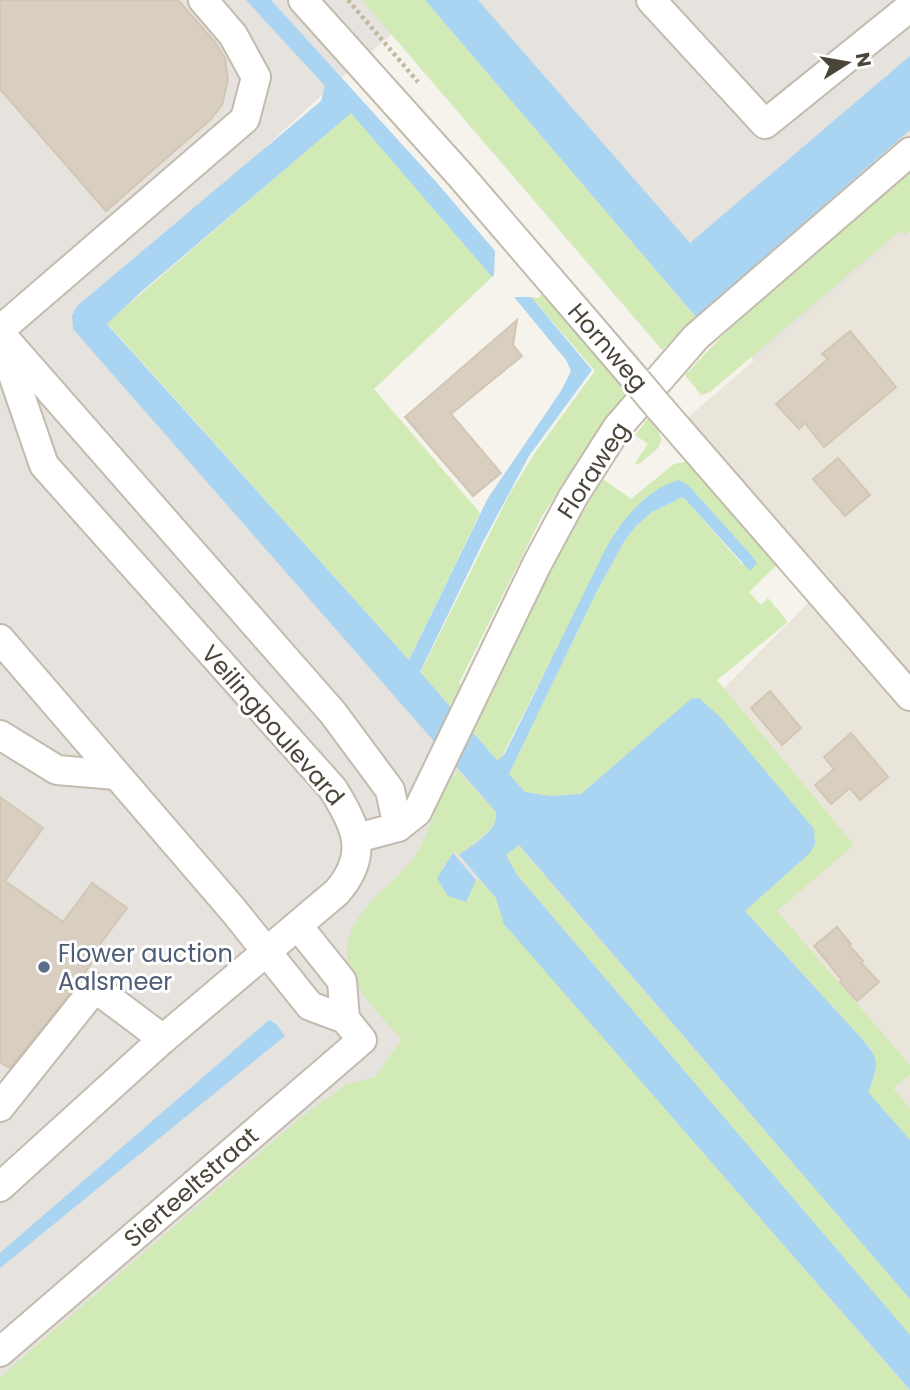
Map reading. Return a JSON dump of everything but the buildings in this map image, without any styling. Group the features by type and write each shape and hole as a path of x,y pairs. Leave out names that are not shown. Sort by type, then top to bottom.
{"street":[{"path":"0,334 245,119 256,77 233,35 203,0"},
{"name":"Hornweg","path":"303,0 461,176 910,696"},
{"path":"651,0 765,124 910,7"},
{"name":"Floraweg","path":"398,827 416,812 543,553 579,486 617,428 696,337 910,152"},
{"name":"Veilingboulevard","path":"0,334 10,399 44,465 333,789 348,813 357,838"},
{"name":"Veilingboulevard","path":"0,334 333,713 390,790 398,827"},
{"path":"0,639 310,1006 345,1019"},
{"path":"0,734 57,770 116,775"},
{"path":"0,1187 163,1040 298,926 345,882 356,856 357,838 398,827"},
{"name":"Sierteeltstraat","path":"0,1352 362,1040 345,1019 342,981 298,926"},
{"path":"0,1107 95,988 163,1040"}],"path":[{"path":"348,0 425,89"}],"shaded area":[{"path":"0,0 431,0 334,84 72,325 910,1242 910,1390 0,1390"},
{"path":"445,0 910,0 910,227 754,361"},
{"path":"910,227 910,1242 582,852 668,745 831,580 687,418"}],"green space":[{"path":"362,0 425,0 696,317 662,350"},
{"path":"351,112 492,277 374,389 480,513 409,660 107,323"},
{"path":"910,173 910,231 905,235 900,231 710,392 701,395 685,375 738,321"},
{"path":"541,295 549,298 628,391 594,436 542,516 450,706 420,673 509,495 534,454 595,371 531,297 539,298"},
{"path":"650,416 660,428 659,435 662,438 658,448 638,465 635,463 648,444 635,435"},
{"path":"690,461 778,564 749,592 761,605 768,598 788,622 717,680 854,845 777,911 910,1065 910,1075 893,1088 910,1108 910,1140 868,1092 876,1072 872,1050 745,910 806,857 691,700 581,794 551,796 525,792 509,774 596,593 625,540 652,512 683,497 742,564 757,563 688,485 617,529 499,762 473,732 560,550 603,479 631,499 674,464"},
{"path":"457,770 496,812 497,818 489,831 459,855 453,853 441,869 472,892 471,888 478,878 496,898 505,924 909,1390 0,1390 0,1377 299,1119 345,1085 375,1077 402,1039 355,982 347,957 347,945 358,918 416,854 430,827 446,780 455,776"},
{"path":"518,845 910,1299 910,1335 517,875 505,855"}],"water":[{"path":"246,0 271,0 438,184 495,251 494,275 492,277 351,113 107,324 409,660 488,498 561,391 571,371 566,360 514,297 531,297 592,370 529,456 484,540 420,672 498,761 505,753 607,546 628,515 646,498 678,480 688,485 752,556 757,563 750,571 683,497 652,512 637,525 625,540 596,593 509,774 525,792 551,796 581,794 691,699 699,698 721,718 814,829 815,844 810,853 745,911 869,1047 876,1064 868,1092 910,1140 910,1299 519,845 506,855 517,875 910,1335 910,1390 504,924 496,898 459,855 489,831 494,825 496,812 73,329 72,316 77,306 321,101 325,86"},
{"path":"425,0 478,0 690,243 910,56 910,130 696,317"},
{"path":"453,853 476,880 466,902 448,896 437,878"},
{"path":"269,1020 276,1024 285,1036 0,1268 0,1253"}],"place":[{"name":"Flower auction Aalsmeer","path":"44,967"}]}
